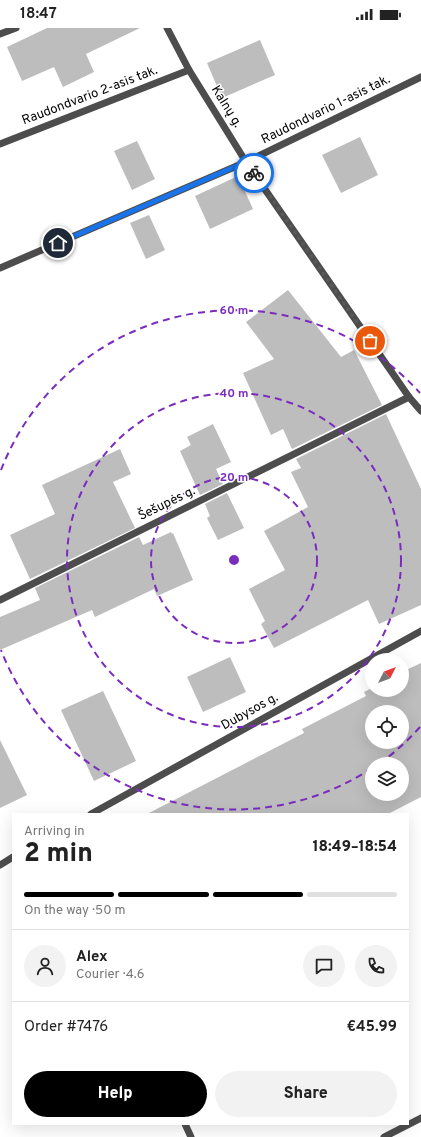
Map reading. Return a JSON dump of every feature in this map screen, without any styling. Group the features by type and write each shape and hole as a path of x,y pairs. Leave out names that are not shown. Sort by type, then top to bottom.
{"street":[{"path":"0,34 16,28"},
{"name":"Kalnų g.","path":"167,28 189,70 246,162 409,397 421,411"},
{"name":"Raudondvario 2-asis tak.","path":"0,144 189,70"},
{"name":"Raudondvario 1-asis tak.","path":"0,268 246,162 421,77"},
{"name":"Šešupės g.","path":"0,600 409,397"},
{"name":"Dubysos g.","path":"93,813 421,631"},
{"path":"0,865 12,859"},
{"path":"409,1124 421,1118"},
{"path":"185,1125 191,1137"},
{"path":"384,1137 407,1125"}],"building":[{"path":"47,28 140,28 86,54 94,72 63,87 54,67 22,81 7,47"},
{"path":"260,40 275,75 222,98 207,63"},
{"path":"360,137 378,175 341,193 322,155"},
{"path":"137,141 155,179 132,190 114,151"},
{"path":"238,176 253,209 210,229 195,196"},
{"path":"149,215 165,250 146,259 130,223"},
{"path":"288,290 341,357 354,350 382,405 292,449 283,429 271,435 243,373 274,359 246,322"},
{"path":"386,414 421,489 421,605 379,624 368,600 274,648 261,624 265,621 249,589 285,570 264,531 308,507 291,472 301,468 296,459"},
{"path":"213,424 231,462 216,469 223,484 200,495 180,451 191,445 187,437"},
{"path":"120,449 131,474 113,482 135,528 30,579 10,535 55,514 42,485"},
{"path":"227,493 244,528 218,540 207,518 210,516 205,504"},
{"path":"171,532 172,534 173,533 193,580 157,596 154,589 95,617 92,610 0,650 0,617 40,600 35,588 139,537 143,545"},
{"path":"230,657 246,692 203,712 187,677"},
{"path":"421,663 421,797 390,813 149,813 304,733 302,729 365,697 409,697 409,669"},
{"path":"103,691 136,761 94,781 61,710"},
{"path":"0,740 27,795 0,808"}],"way so far":[{"path":"254,173 370,341"}],"route":[{"path":"58,243 246,162 254,173"}]}
